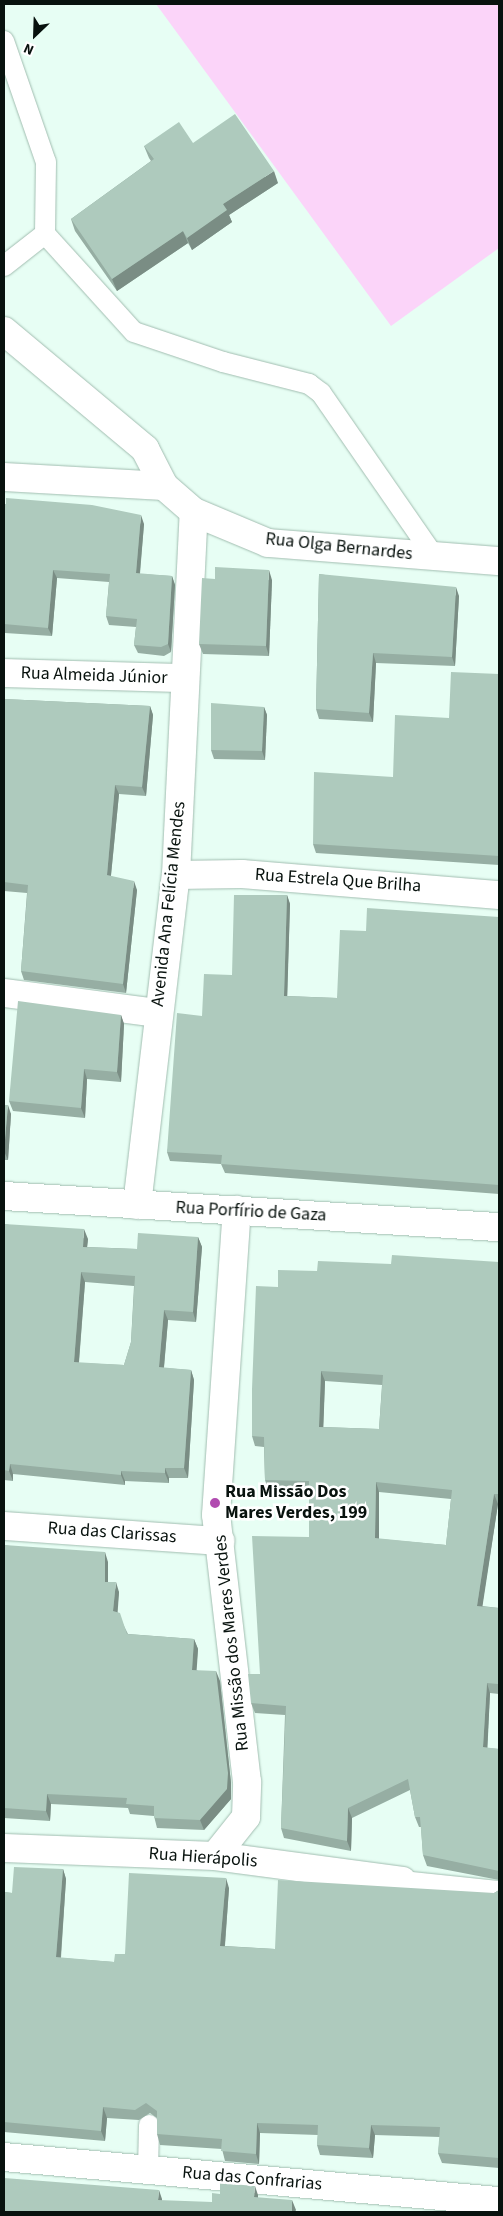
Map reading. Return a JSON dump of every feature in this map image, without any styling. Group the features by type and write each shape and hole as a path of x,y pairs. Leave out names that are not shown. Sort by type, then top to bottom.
{"street":[{"path":"4,331 145,449 164,486"},
{"path":"4,477 164,486"},
{"name":"Rua Olga Bernardes","path":"164,486 194,512 268,543 499,561"},
{"name":"Avenida Ana Felícia Mendes","path":"137,1205 158,1013 176,875 183,678 194,512"},
{"name":"Rua Almeida Júnior","path":"4,673 183,678"},
{"name":"Rua Estrela Que Brilha","path":"176,875 242,874 499,895"},
{"path":"4,993 158,1013"},
{"name":"Rua Porfírio de Gaza","path":"4,1196 499,1227"},
{"name":"Rua Missão dos Mares Verdes","path":"215,1856 246,1817 247,1782 216,1515 237,1210"},
{"name":"Rua das Clarissas","path":"4,1526 220,1541"},
{"name":"Rua Hierápolis","path":"4,1848 215,1856 402,1881"},
{"name":"Rua das Confrarias","path":"4,2157 499,2201"}],"lane":[{"path":"4,41 46,162 44,234 134,332 223,362 292,377 321,393 434,556"},
{"path":"4,266 44,234"},
{"path":"402,1881 499,1892"},
{"path":"148,2170 149,2125"}],"shaded area":[{"path":"156,4 499,4 499,248 391,326"}],"building":[{"path":"235,114 274,171 223,204 227,210 187,238 183,231 112,279 71,219 154,159 144,146 179,122 193,143"},
{"path":"6,498 92,505 141,515 136,573 172,576 168,644 161,647 134,645 137,619 106,616 110,574 53,570 48,628 4,624 4,504 6,504"},
{"path":"215,567 269,570 266,646 199,644 202,578 215,579"},
{"path":"319,574 456,587 452,657 373,653 369,713 316,709"},
{"path":"451,672 499,674 499,856 313,844 314,772 393,777 395,715 449,718"},
{"path":"4,699 150,706 142,787 115,785 107,875 134,881 123,984 21,971 28,885 4,882"},
{"path":"211,703 264,707 262,751 211,750"},
{"path":"234,895 287,895 284,996 337,998 340,930 366,931 367,908 499,917 499,1185 221,1164 222,1155 167,1152 177,1013 202,1016 204,974 232,975"},
{"path":"18,1001 121,1015 117,1072 84,1069 81,1108 9,1101"},
{"path":"4,1105 8,1105 4,1151"},
{"path":"4,1224 84,1229 83,1247 137,1249 138,1233 198,1237 193,1312 164,1310 159,1367 191,1370 184,1468 165,1468 165,1473 121,1471 121,1475 10,1464 9,1471 4,1470","holes":["81,1272 135,1276 131,1342 124,1365 74,1362"]},
{"path":"392,1255 499,1262 499,1494 494,1494 477,1606 499,1608 498,1684 487,1683 483,1747 499,1749 499,1871 423,1855 420,1817 415,1817 408,1779 348,1808 347,1841 281,1828 286,1706 251,1703 248,1674 260,1674 252,1536 309,1537 309,1481 265,1480 264,1437 252,1436 256,1286 278,1287 278,1270 317,1271 318,1261 391,1264","holes":["321,1371 383,1375 379,1429 319,1427","376,1482 452,1490 446,1545 375,1538"]},
{"path":"4,1545 105,1552 105,1582 116,1582 113,1611 120,1613 127,1634 194,1639 192,1670 216,1671 228,1773 227,1789 200,1820 154,1818 154,1806 126,1804 127,1798 47,1794 46,1811 4,1808"},
{"path":"14,1867 63,1869 56,1957 114,1962 115,1954 125,1954 129,1873 226,1878 220,1946 275,1949 278,1880 494,1893 499,1890 499,2158 438,2153 440,2127 371,2125 369,2148 317,2145 318,2125 257,2123 256,2154 221,2151 222,2139 157,2134 157,2111 146,2103 135,2110 103,2107 101,2131 4,2122 4,1892 12,1893"},
{"path":"4,2178 159,2190 158,2200 212,2202 212,2193 220,2194 220,2183 255,2186 254,2197 292,2200 292,2212 4,2212"}],"place":[{"name":"Rua Missão Dos Mares Verdes, 199","path":"215,1503"}]}
